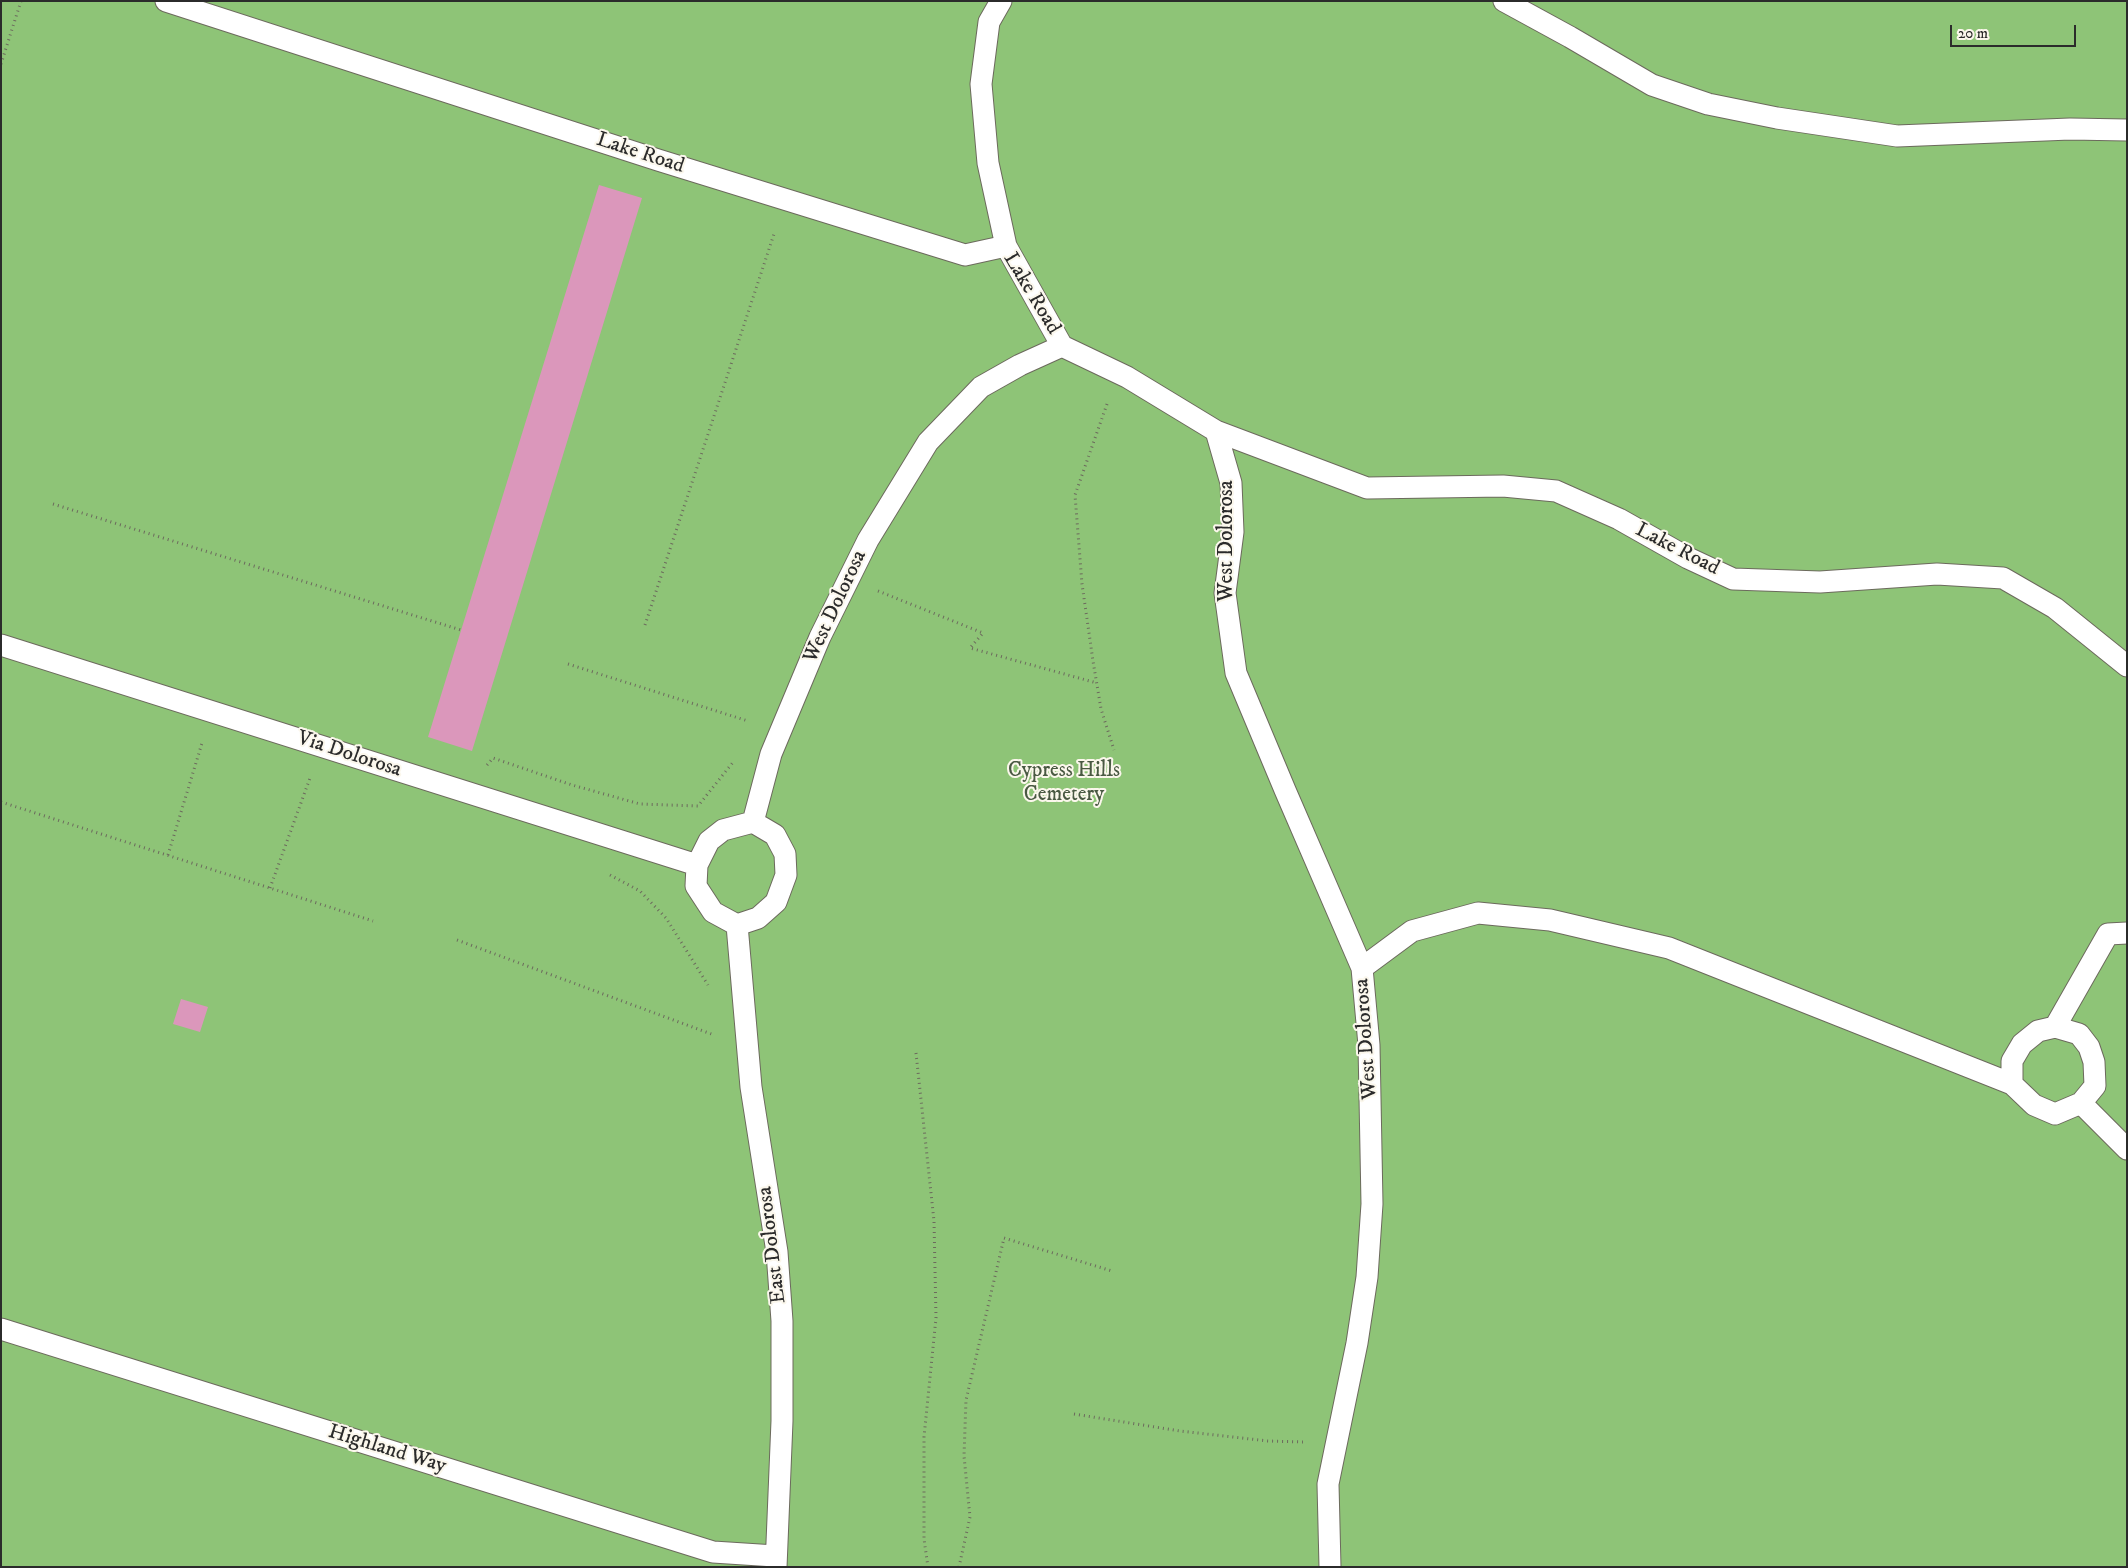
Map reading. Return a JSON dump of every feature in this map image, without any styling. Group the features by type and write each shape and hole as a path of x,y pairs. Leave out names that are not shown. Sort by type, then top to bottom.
{"lane":[{"name":"Lake Road","path":"166,1 786,200 965,255 1006,246 1062,346"},
{"path":"1001,1 989,22 981,84 988,164 1006,246"},
{"path":"1504,1 1652,85 1708,104 1767,116 1897,136 2070,129 2127,130"},
{"path":"1062,346 1118,372 1216,431"},
{"name":"West Dolorosa","path":"754,822 771,754 820,637 868,540 928,442 981,387 1020,365 1062,346"},
{"name":"Lake Road","path":"1216,431 1367,488 1503,486 1556,492 1619,519 1688,558 1733,578 1820,582 1937,574 2003,578 2055,608 2127,666"},
{"name":"West Dolorosa","path":"1216,431 1231,483 1232,532 1226,593 1236,673 1362,968 1369,1054 1372,1204 1367,1277 1357,1343 1328,1484 1330,1567"},
{"name":"Via Dolorosa","path":"1,646 697,865"},
{"path":"754,822 775,835 786,854 786,876 776,902 758,918 737,925 713,912 696,886 697,865 709,841 723,830 754,822"},
{"path":"1362,968 1412,931 1478,913 1550,920 1669,948 2012,1084 2034,1105 2055,1114 2081,1103 2095,1086 2094,1062 2089,1046 2079,1034 2055,1027 2038,1031 2022,1044 2012,1061 2012,1084"},
{"name":"East Dolorosa","path":"737,925 751,1086 777,1252 782,1321 782,1421 776,1561"},
{"path":"2055,1027 2108,934 2127,933"},
{"path":"2081,1103 2127,1149"},
{"name":"Highland Way","path":"1,1329 713,1552 776,1561"}],"path":[{"path":"1,64 21,1"},
{"path":"644,625 786,200"},
{"path":"1114,750 1101,709 1097,683 1082,584 1075,495 1118,372"},
{"path":"53,504 461,630"},
{"path":"848,579 983,633 970,648 1097,683"},
{"path":"568,664 756,724"},
{"path":"168,855 211,712"},
{"path":"192,742 210,747"},
{"path":"270,888 322,747"},
{"path":"485,767 493,758 572,785 640,804 698,806 739,754"},
{"path":"301,776 319,782"},
{"path":"1,802 373,921"},
{"path":"602,872 640,890 666,918 712,990"},
{"path":"457,940 747,1047"},
{"path":"916,1053 934,1231 936,1318 924,1437 924,1539 928,1567"},
{"path":"959,1567 970,1517 964,1456 966,1400 1004,1238 1112,1271"},
{"path":"1074,1414 1180,1431 1268,1442 1336,1443"}],"green space":[{"name":"Cypress Hills Cemetery","path":"1,1 2127,1 2127,1567 1,1567"}],"building":[{"path":"599,185 642,198 472,751 428,737"},
{"path":"181,999 208,1007 200,1032 173,1024"}]}
